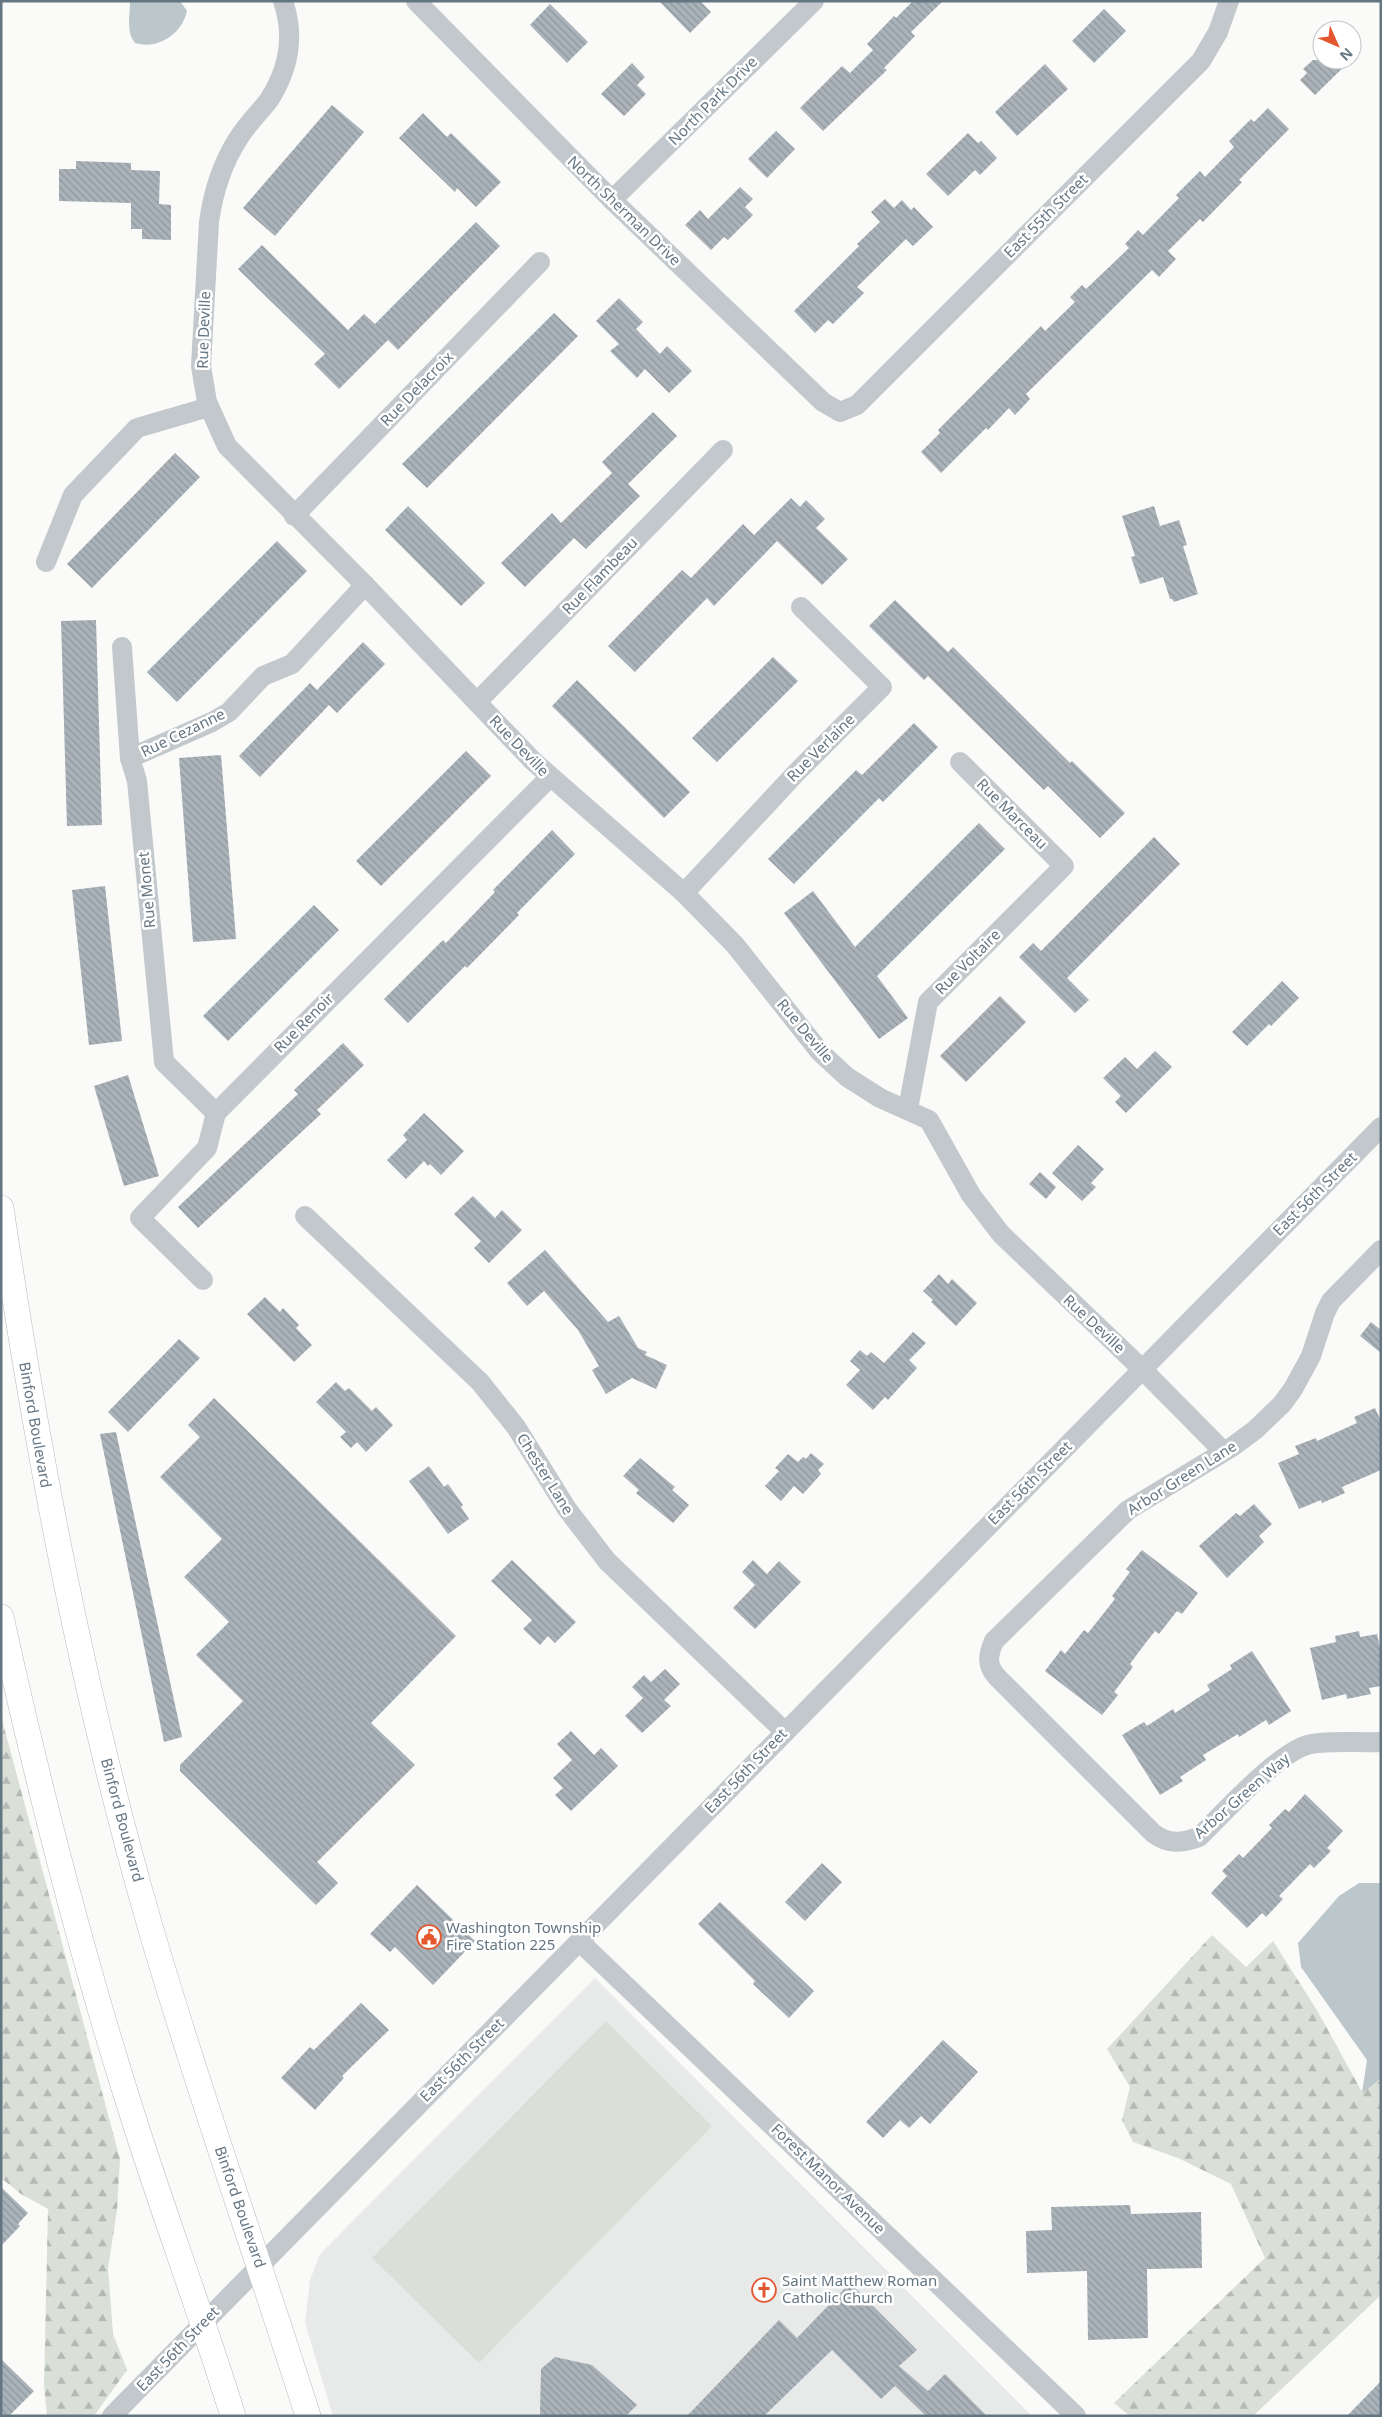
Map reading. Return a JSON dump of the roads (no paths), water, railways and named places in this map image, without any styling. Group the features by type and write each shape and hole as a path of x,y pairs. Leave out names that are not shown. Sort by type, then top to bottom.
{"main road":[{"name":"Binford Boulevard","path":"1,1208 42,1469 57,1546 98,1726 139,1887 183,2038 260,2265 308,2416"},
{"path":"1,1617 47,1818 84,1955 135,2125 204,2323 233,2416"}],"street":[{"name":"Rue Deville","path":"283,1 290,39 282,76 268,100 248,122 238,138 224,165 212,202 201,366 203,387 209,407 227,446 294,516 365,585 550,777 684,893 735,945 820,1052 847,1077 880,1098 929,1120 971,1195 1001,1234 1142,1369 1223,1451"},
{"name":"North Sherman Drive","path":"416,1 612,200 823,402 840,412"},
{"name":"North Park Drive","path":"612,200 814,1"},
{"name":"East 55th Street","path":"840,412 857,405 1202,61 1218,32 1229,1"},
{"name":"Rue Delacroix","path":"294,516 540,262"},
{"path":"46,562 73,495 137,428 209,407"},
{"name":"Rue Flambeau","path":"477,702 723,450"},
{"name":"Rue Cezanne","path":"130,758 212,722 229,712 263,676 292,664 365,585"},
{"name":"Rue Verlaine","path":"684,893 797,772 882,687 801,607"},
{"name":"Rue Monet","path":"122,646 130,758 137,781 164,1062 216,1113"},
{"name":"Rue Marceau","path":"960,762 1064,866"},
{"name":"Rue Renoir","path":"216,1113 550,777"},
{"name":"Rue Voltaire","path":"908,1109 928,1002 1064,866"},
{"path":"203,1280 140,1218 207,1148 216,1113"},
{"name":"East 56th Street","path":"112,2416 1381,1127"},
{"name":"Chester Lane","path":"305,1216 480,1382 516,1427 566,1509 607,1561 639,1595 785,1732"},
{"name":"Arbor Green Lane","path":"1076,1756 994,1674 988,1662 989,1653 994,1641 1128,1510 1255,1430 1282,1404 1293,1389 1311,1356 1325,1313 1331,1301 1381,1250"},
{"name":"Arbor Green Way","path":"1076,1756 1154,1833 1164,1840 1181,1842 1199,1837 1282,1758 1299,1748 1311,1744 1381,1742"},
{"name":"Forest Manor Avenue","path":"580,1942 1076,2416"}],"place":[{"name":"Washington Township Fire Station 225","path":"429,1937"},
{"name":"Saint Matthew Roman Catholic Church","path":"764,2290"}]}
